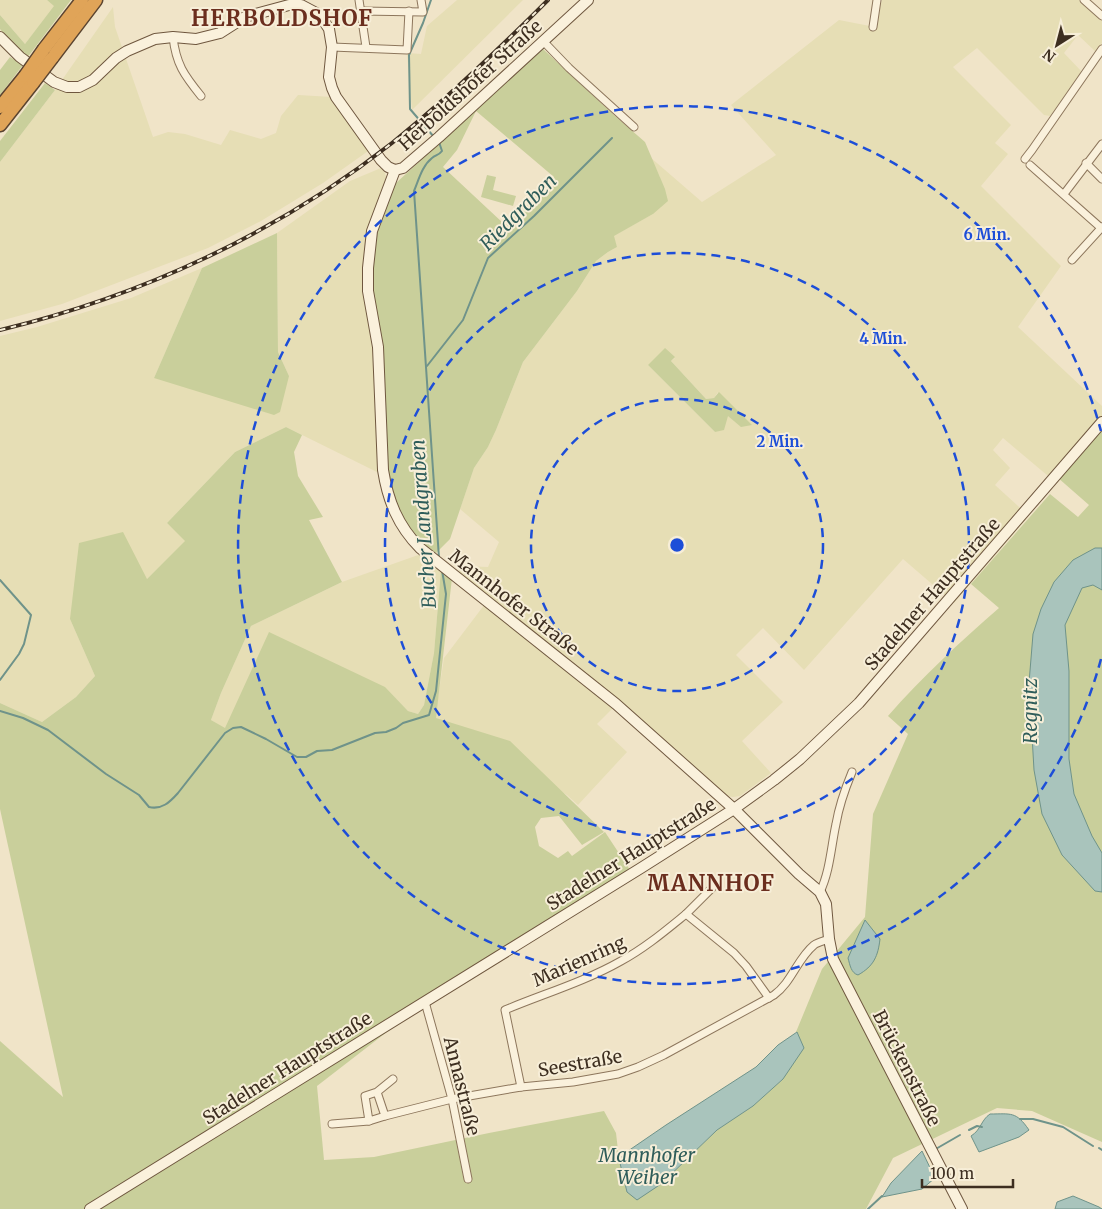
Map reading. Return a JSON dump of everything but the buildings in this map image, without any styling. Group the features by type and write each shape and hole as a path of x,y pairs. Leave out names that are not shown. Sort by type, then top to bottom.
{"highway":[{"path":"48,54 82,0"},
{"path":"0,125 29,79 48,54 96,0"},
{"path":"0,107 29,79"}],"main road":[{"name":"Herboldshofer Straße","path":"395,170 403,168 439,137 588,0"},
{"path":"0,37 12,49 54,82 66,87 79,87 93,80 126,51 155,39 173,36 196,39 220,33 245,17 302,3 320,15 329,29 332,47 329,77 334,93 381,160 395,170"},
{"name":"Mannhofer Straße","path":"395,170 372,231 368,268 368,291 378,347 383,470 387,491 396,516 410,538 430,556 616,704 734,808 799,874 820,892"},
{"name":"Stadelner Hauptstraße","path":"90,1209 425,1002 734,808 774,780 859,703 1102,422"},
{"path":"820,892 826,904 829,939"},
{"name":"Brückenstraße","path":"829,939 833,959 962,1209"}],"street":[{"path":"359,0 366,48"},
{"path":"361,11 423,12 421,0"},
{"path":"873,28 877,0"},
{"path":"1084,0 1102,16"},
{"path":"332,47 407,50 409,11"},
{"path":"173,36 175,55 186,78 201,96"},
{"path":"544,42 569,68 634,127"},
{"path":"1025,159 1102,49"},
{"path":"1064,194 1102,144"},
{"path":"1086,163 1102,179"},
{"path":"1030,165 1102,228 1072,260"},
{"path":"820,892 825,882 830,861 841,800 852,772"},
{"name":"Marienring","path":"521,1087 505,1010 591,976 645,947 686,914 712,888"},
{"path":"686,914 734,953 769,998"},
{"name":"Seestraße","path":"332,1124 369,1121 452,1099 521,1087 597,1078 638,1067 769,998 782,989 815,944 829,939"},
{"name":"Annastraße","path":"425,1002 452,1099 468,1179"},
{"path":"369,1121 365,1096 377,1092 393,1079"},
{"path":"377,1092 385,1116"}],"shaded area":[{"path":"0,0 47,0 55,6 25,44 0,15"},
{"path":"457,0 523,0 412,110 407,53 421,54 427,26"},
{"path":"882,0 1079,0 1102,20 1102,43 1096,52 1078,35 1064,53 1082,72 1050,116 1044,115 977,48 953,67 1011,125 995,143 1008,154 981,186 1061,266 1018,327 1102,406 1102,429 1054,481 1003,438 993,450 1010,468 995,485 1029,516 954,603 903,559 804,670 763,628 736,655 783,702 742,741 771,773 740,796 726,796 619,702 597,724 627,752 578,805 567,795 435,718 444,658 488,600 457,573 463,566 488,567 499,542 460,509 474,468 488,447 496,430 523,362 577,291 596,261 617,247 613,236 653,214 660,177 650,157 702,202 776,155 731,105 839,20 875,27","holes":["675,358 671,361 706,399 714,398 718,392 715,432 648,365"]},
{"path":"113,7 115,27 153,137 168,132 185,134 221,145 230,130 261,139 276,133 281,116 298,95 332,97 371,149 323,183 261,221 208,248 62,304 0,321 0,162 55,90"},
{"path":"381,168 385,173 390,193 374,331 381,474 286,427 235,452 167,523 186,541 147,579 70,619 95,676 76,697 42,722 0,703 0,336 37,327 131,298 202,268 154,378 289,376 278,352 277,233 350,181"},
{"path":"421,554 441,569 434,653 424,705 418,714 408,711 384,687 225,729 211,720 251,626 342,582"}],"green space":[{"path":"47,0 71,0 27,58 10,42 0,29 0,15 25,44 54,6"},
{"path":"543,49 645,142 665,189 668,201 653,214 614,236 617,247 596,261 577,291 523,362 496,430 488,447 474,468 450,539 436,553 422,544 386,500 379,360 369,297 372,230 396,183","holes":["476,111 554,177 503,223 443,167 457,150"]},
{"path":"10,57 23,65 0,95 0,70"},
{"path":"45,83 55,90 0,162 0,141"},
{"path":"487,175 496,177 493,190 516,196 513,206 481,197"},
{"path":"277,233 278,352 289,376 280,412 274,415 154,378 202,268"},
{"path":"665,348 675,357 671,361 706,399 714,398 719,392 752,425 741,427 728,416 724,430 715,432 648,365"},
{"path":"286,427 302,435 294,452 298,476 323,517 309,520 342,582 251,626 211,720 225,728 269,632 385,687 408,711 418,714 424,705 434,653 441,569 452,578 436,718 510,741 604,832 582,845 559,816 541,818 535,827 539,846 558,858 568,851 572,856 605,832 632,873 427,1001 317,1086 324,1160 374,1157 604,1111 616,1133 619,1159 627,1191 661,1184 717,1130 753,1106 783,1079 796,1032 822,969 865,917 873,814 908,734 888,716 914,687 999,608 971,584 1050,494 1078,517 1089,505 1057,477 1102,429 1102,1142 1032,1111 997,1108 893,1158 866,1209 0,1209 0,1041 63,1097 0,809 0,703 42,722 76,697 95,676 70,619 79,543 123,532 147,579 185,541 167,523 235,452"}],"water":[{"path":"1095,548 1102,548 1102,590 1093,585 1082,588 1065,625 1069,671 1069,759 1074,794 1092,836 1102,853 1102,892 1095,891 1062,855 1042,814 1034,770 1029,683 1033,634 1041,609 1054,582 1073,560"},
{"path":"865,920 880,939 874,960 868,968 858,975 852,971 848,958"},
{"name":"Mannhofer Weiher","path":"797,1032 804,1048 783,1079 753,1106 717,1130 661,1184 637,1200 627,1192 619,1159 666,1125 756,1067 778,1045"},
{"path":"990,1114 1012,1115 1020,1119 1029,1130 1019,1137 979,1152 971,1136"},
{"path":"922,1151 935,1178 922,1189 882,1197 891,1183"},
{"path":"1073,1196 1102,1209 1055,1209 1057,1202"}],"waterway":[{"name":"Bucher Landgraben","path":"431,0 409,55 410,109 434,137"},
{"name":"Riedgraben","path":"427,366 463,320 488,258 534,216 612,138"},
{"name":"Bucher Landgraben","path":"439,142 442,151 426,165 414,191 439,558"},
{"name":"Bucher Landgraben","path":"0,711 23,718 48,730 106,774 139,795 149,807 162,806 175,796 225,733 233,728 241,727 297,757 306,757 317,751 332,750 375,733 386,732 403,723 429,715 436,691 446,594 442,570"},
{"path":"0,580 31,615 24,644 0,680"},
{"path":"1020,1119 1033,1119 1063,1127 1093,1146"},
{"path":"969,1130 977,1126 982,1127"},
{"path":"934,1150 960,1135"},
{"path":"868,1209 882,1196"}],"railway":[{"path":"0,330 53,316 156,280 206,258 255,233 302,205 392,143 433,109 548,0"}],"district":[{"name":"HERBOLDSHOF","path":"282,18"},
{"name":"MANNHOF","path":"711,883"}],"water label":[{"name":"Regnitz","path":"1030,711"}]}
